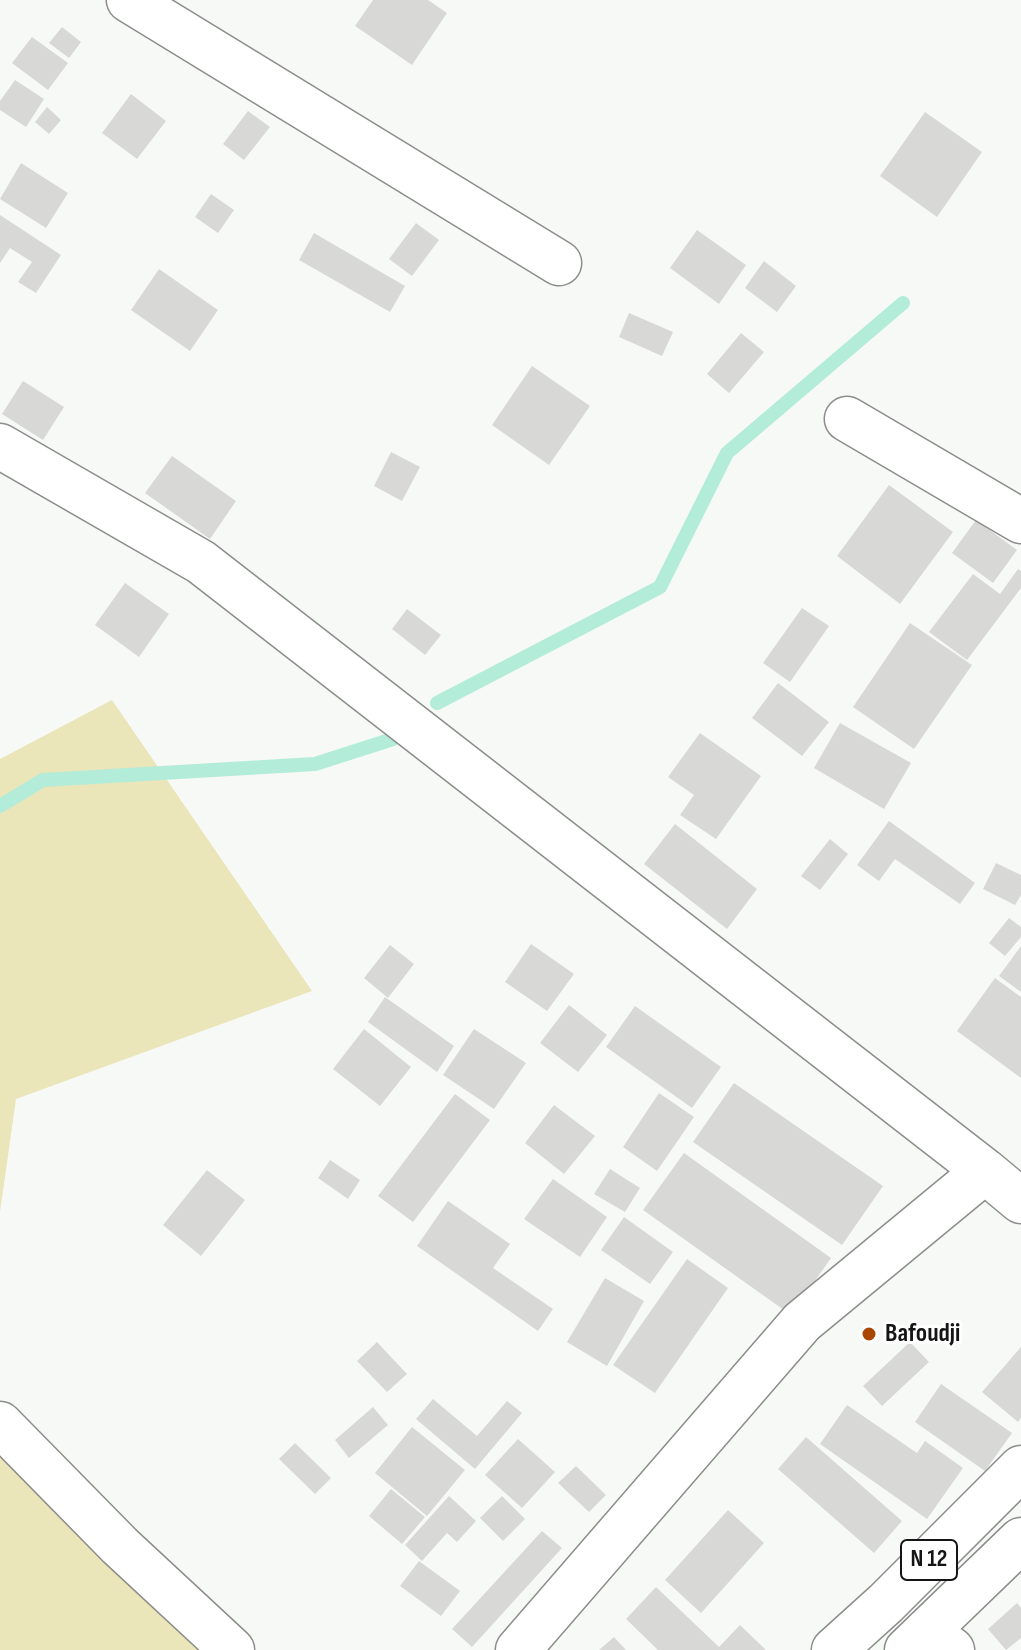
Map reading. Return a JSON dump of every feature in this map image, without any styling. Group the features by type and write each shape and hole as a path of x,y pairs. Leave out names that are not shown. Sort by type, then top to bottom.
{"street":[{"path":"129,0 559,263"},
{"path":"847,419 1021,521"},
{"path":"0,446 201,562 1021,1201"},
{"path":"518,1650 802,1322 985,1171"},
{"path":"0,1424 120,1546 232,1650"},
{"name":"N 12","path":"834,1650 886,1603 1021,1468"},
{"name":"N 12","path":"929,1644 1021,1540"}],"shaded area":[{"path":"112,700 312,991 16,1099 0,1212 0,759"},
{"path":"0,1424 232,1650 0,1650"}],"building":[{"path":"373,0 428,0 447,13 412,65 355,26"},
{"path":"62,27 81,42 69,58 49,43"},
{"path":"32,37 68,63 48,90 12,63"},
{"path":"15,80 44,99 26,127 0,110 0,101"},
{"path":"131,94 166,121 137,159 102,133"},
{"path":"47,107 61,120 49,134 35,122"},
{"path":"248,111 270,127 244,160 223,144"},
{"path":"925,112 982,152 937,217 880,176"},
{"path":"21,163 68,193 46,228 0,199"},
{"path":"211,194 234,210 218,233 195,217"},
{"path":"0,215 61,255 36,293 18,282 32,262 10,248 0,263"},
{"path":"416,223 439,240 412,276 389,259"},
{"path":"697,230 746,265 719,304 670,268"},
{"path":"314,233 405,286 390,312 299,260"},
{"path":"764,261 796,286 777,312 745,288"},
{"path":"159,269 218,310 190,351 131,310"},
{"path":"629,313 673,332 662,356 619,337"},
{"path":"741,333 764,352 729,393 707,374"},
{"path":"532,366 590,406 549,465 492,425"},
{"path":"23,381 64,407 43,440 2,414"},
{"path":"391,452 420,467 402,501 374,486"},
{"path":"172,456 236,501 210,539 145,493"},
{"path":"889,485 953,532 900,604 837,556"},
{"path":"976,520 1017,550 993,583 952,553"},
{"path":"1018,569 1021,571 1021,588 967,660 929,632 973,574 1000,594"},
{"path":"125,583 169,614 139,657 95,625"},
{"path":"802,608 829,626 790,682 763,663"},
{"path":"407,609 441,635 425,655 392,629"},
{"path":"910,623 972,665 914,749 853,707"},
{"path":"778,683 829,722 802,756 752,718"},
{"path":"840,723 911,763 884,809 814,768"},
{"path":"700,733 761,776 716,839 680,815 694,795 668,777"},
{"path":"889,821 975,883 960,904 895,859 879,881 857,865"},
{"path":"675,824 757,889 727,929 644,864"},
{"path":"830,839 848,854 820,890 801,876"},
{"path":"996,863 1021,875 1021,895 1015,905 983,889"},
{"path":"1009,918 1021,927 1021,937 1005,956 989,943"},
{"path":"531,944 574,974 547,1011 505,982"},
{"path":"390,945 414,964 388,998 364,978"},
{"path":"1021,946 1021,992 999,976"},
{"path":"995,978 1021,997 1021,1078 957,1031"},
{"path":"385,997 454,1046 437,1072 368,1022"},
{"path":"569,1005 607,1035 578,1072 540,1043"},
{"path":"635,1006 721,1067 692,1108 606,1047"},
{"path":"364,1029 411,1067 380,1106 333,1069"},
{"path":"474,1029 526,1063 494,1109 443,1075"},
{"path":"734,1083 883,1186 842,1245 693,1142"},
{"path":"659,1093 694,1117 657,1171 623,1147"},
{"path":"455,1094 490,1120 413,1222 378,1196"},
{"path":"554,1105 595,1136 564,1174 525,1143"},
{"path":"684,1153 831,1258 791,1315 643,1210"},
{"path":"330,1160 360,1180 348,1199 318,1178"},
{"path":"610,1169 640,1188 625,1212 594,1194"},
{"path":"207,1170 245,1200 201,1256 163,1225"},
{"path":"553,1179 607,1217 580,1257 524,1219"},
{"path":"448,1201 510,1244 493,1268 553,1309 538,1331 417,1246"},
{"path":"624,1217 673,1252 650,1284 601,1250"},
{"path":"687,1259 728,1288 655,1393 613,1365"},
{"path":"605,1278 644,1301 607,1366 567,1342"},
{"path":"377,1342 407,1374 387,1392 357,1361"},
{"path":"910,1342 929,1362 882,1406 863,1386"},
{"path":"1021,1347 1021,1418 1018,1422 982,1392"},
{"path":"941,1384 1012,1433 985,1471 915,1422"},
{"path":"433,1399 477,1436 507,1401 522,1413 475,1469 416,1419"},
{"path":"847,1405 917,1453 925,1441 963,1468 927,1519 820,1444"},
{"path":"373,1407 388,1425 349,1458 335,1440"},
{"path":"412,1427 465,1470 427,1516 375,1473"},
{"path":"806,1437 902,1521 874,1553 778,1469"},
{"path":"518,1439 555,1472 522,1508 485,1475"},
{"path":"295,1443 331,1478 315,1494 279,1459"},
{"path":"576,1466 606,1495 589,1512 558,1483"},
{"path":"391,1489 425,1517 402,1544 369,1516"},
{"path":"449,1496 476,1521 457,1542 447,1533 422,1561 405,1545"},
{"path":"502,1496 525,1519 503,1541 480,1518"},
{"path":"728,1510 764,1543 701,1613 665,1580"},
{"path":"542,1531 562,1548 472,1647 452,1629"},
{"path":"419,1561 460,1591 441,1616 400,1586"},
{"path":"656,1587 719,1647 740,1625 766,1650 658,1650 626,1619"},
{"path":"1017,1603 1021,1608 1021,1638 1006,1650 988,1629"},
{"path":"614,1637 626,1650 599,1650"}],"waterway":[{"path":"437,703 660,587 727,453 903,303"},
{"path":"0,806 43,780 315,764 393,739"}],"place":[{"name":"Bafoudji","path":"869,1334"}]}
